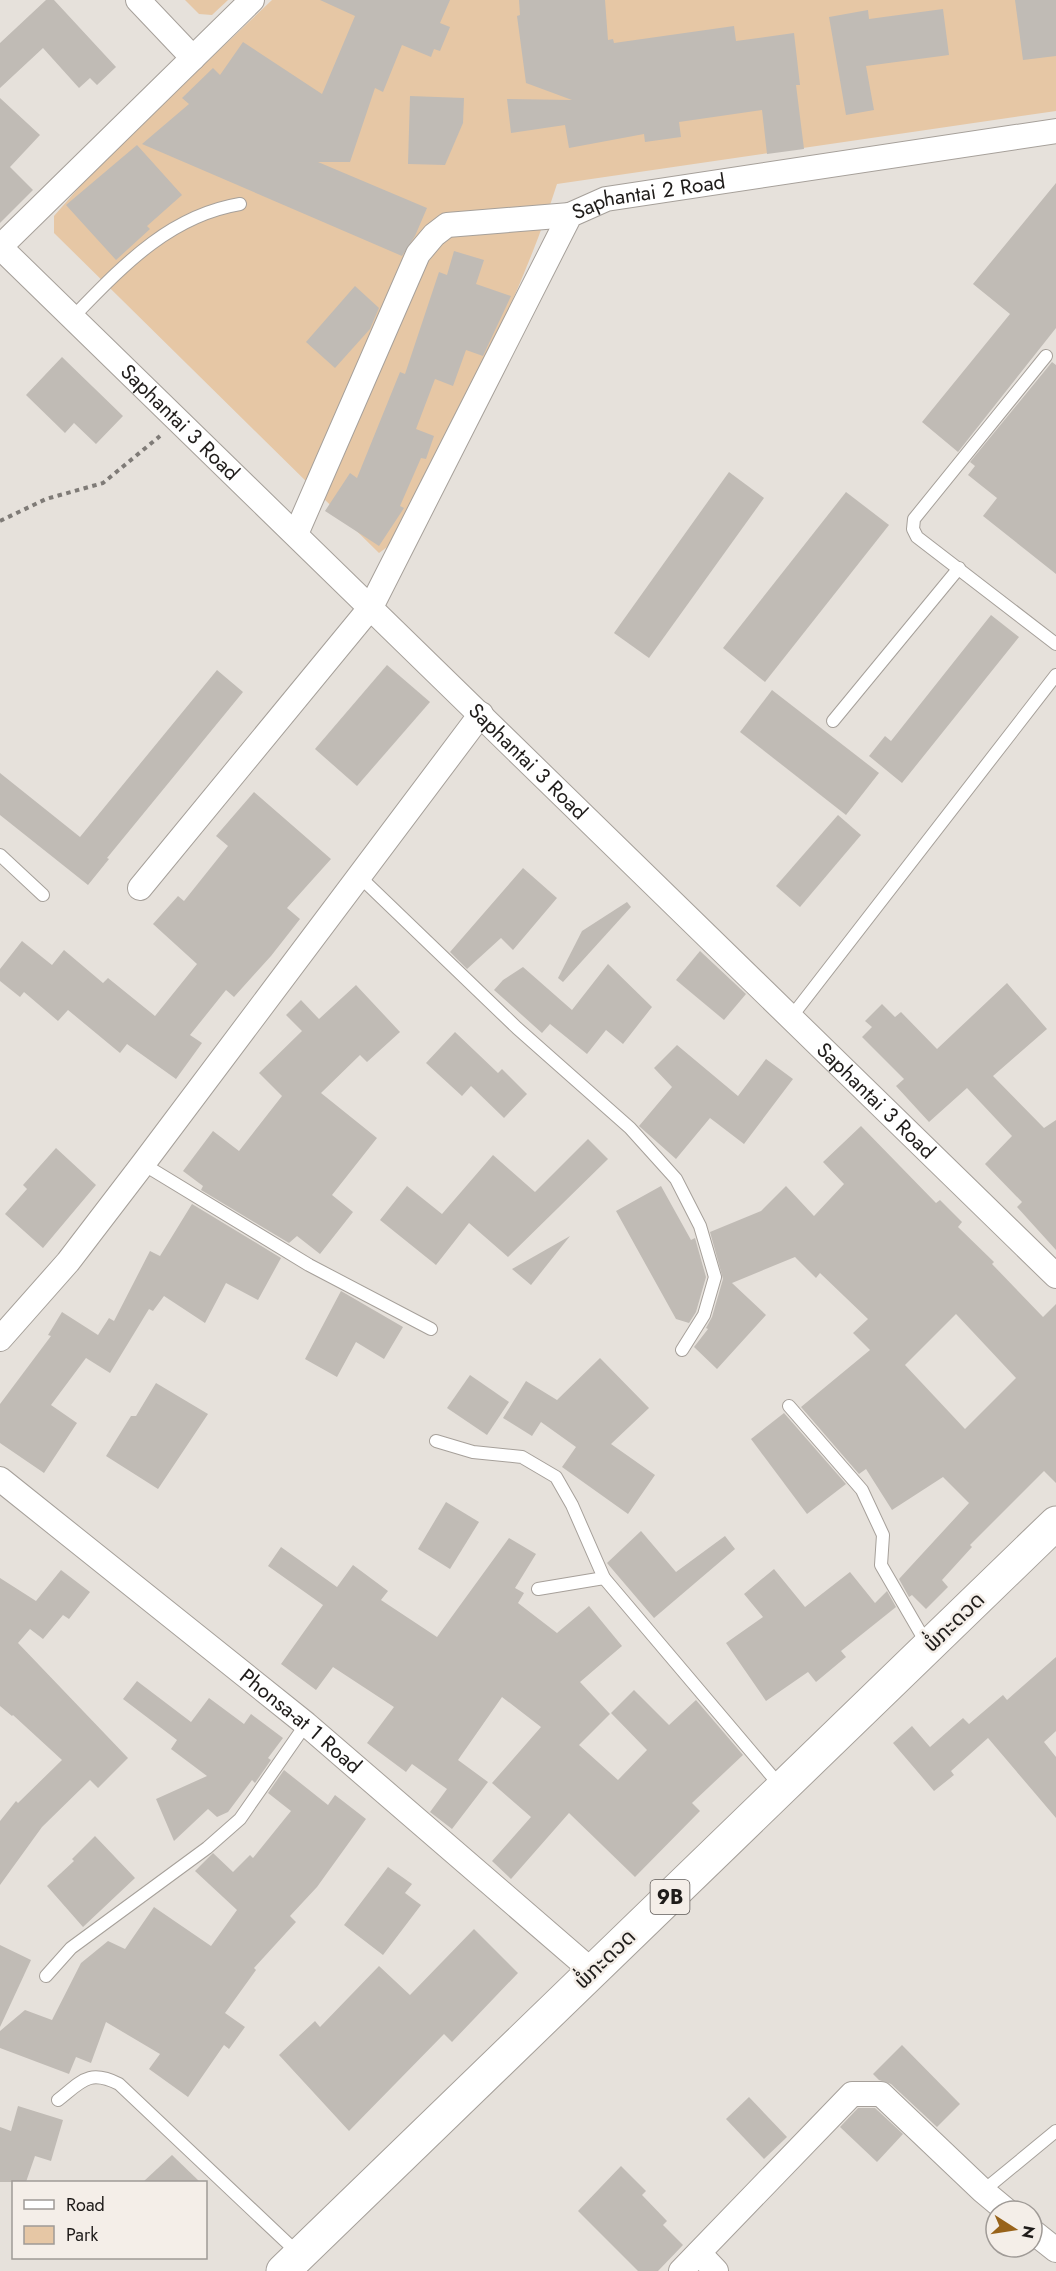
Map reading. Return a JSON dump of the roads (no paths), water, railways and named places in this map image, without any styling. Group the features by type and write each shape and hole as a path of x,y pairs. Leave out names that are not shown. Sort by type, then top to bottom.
{"main road":[{"name":"ພໍ່ກະດວດ","path":"291,2263 1056,1523"}],"street":[{"path":"138,0 193,58"},
{"path":"0,247 252,0"},
{"name":"Saphantai 2 Road","path":"140,888 371,607 570,215 606,199 1056,130"},
{"path":"296,534 418,254 434,235 447,225 570,215"},
{"name":"Saphantai 3 Road","path":"0,247 792,1016 1056,1276"},
{"path":"0,1339 68,1262 481,714"},
{"name":"Phonsa-at 1 Road","path":"0,1479 306,1724 592,1971"},
{"path":"681,2271 852,2094 881,2094 992,2199"},
{"path":"1044,2240 1056,2250"},
{"path":"699,2253 716,2271"}],"lane":[{"path":"73,317 129,259 173,227 223,207 240,204"},
{"path":"1046,356 914,519 913,529 917,537 1056,644"},
{"path":"833,721 959,568"},
{"path":"792,1016 1056,675"},
{"path":"0,855 43,895"},
{"path":"360,877 517,1028 630,1128 676,1179 700,1226 715,1277 704,1315 681,1350"},
{"path":"143,1164 309,1265 431,1329"},
{"path":"789,1406 862,1490 883,1535 881,1565 928,1647"},
{"path":"436,1441 473,1452 522,1457 556,1477 572,1504 604,1578 782,1789"},
{"path":"538,1589 604,1578"},
{"path":"46,1976 71,1948 207,1848 240,1819 306,1724"},
{"path":"58,2100 85,2078 102,2075 119,2084 291,2263"},
{"path":"982,2191 1056,2131"}]}
